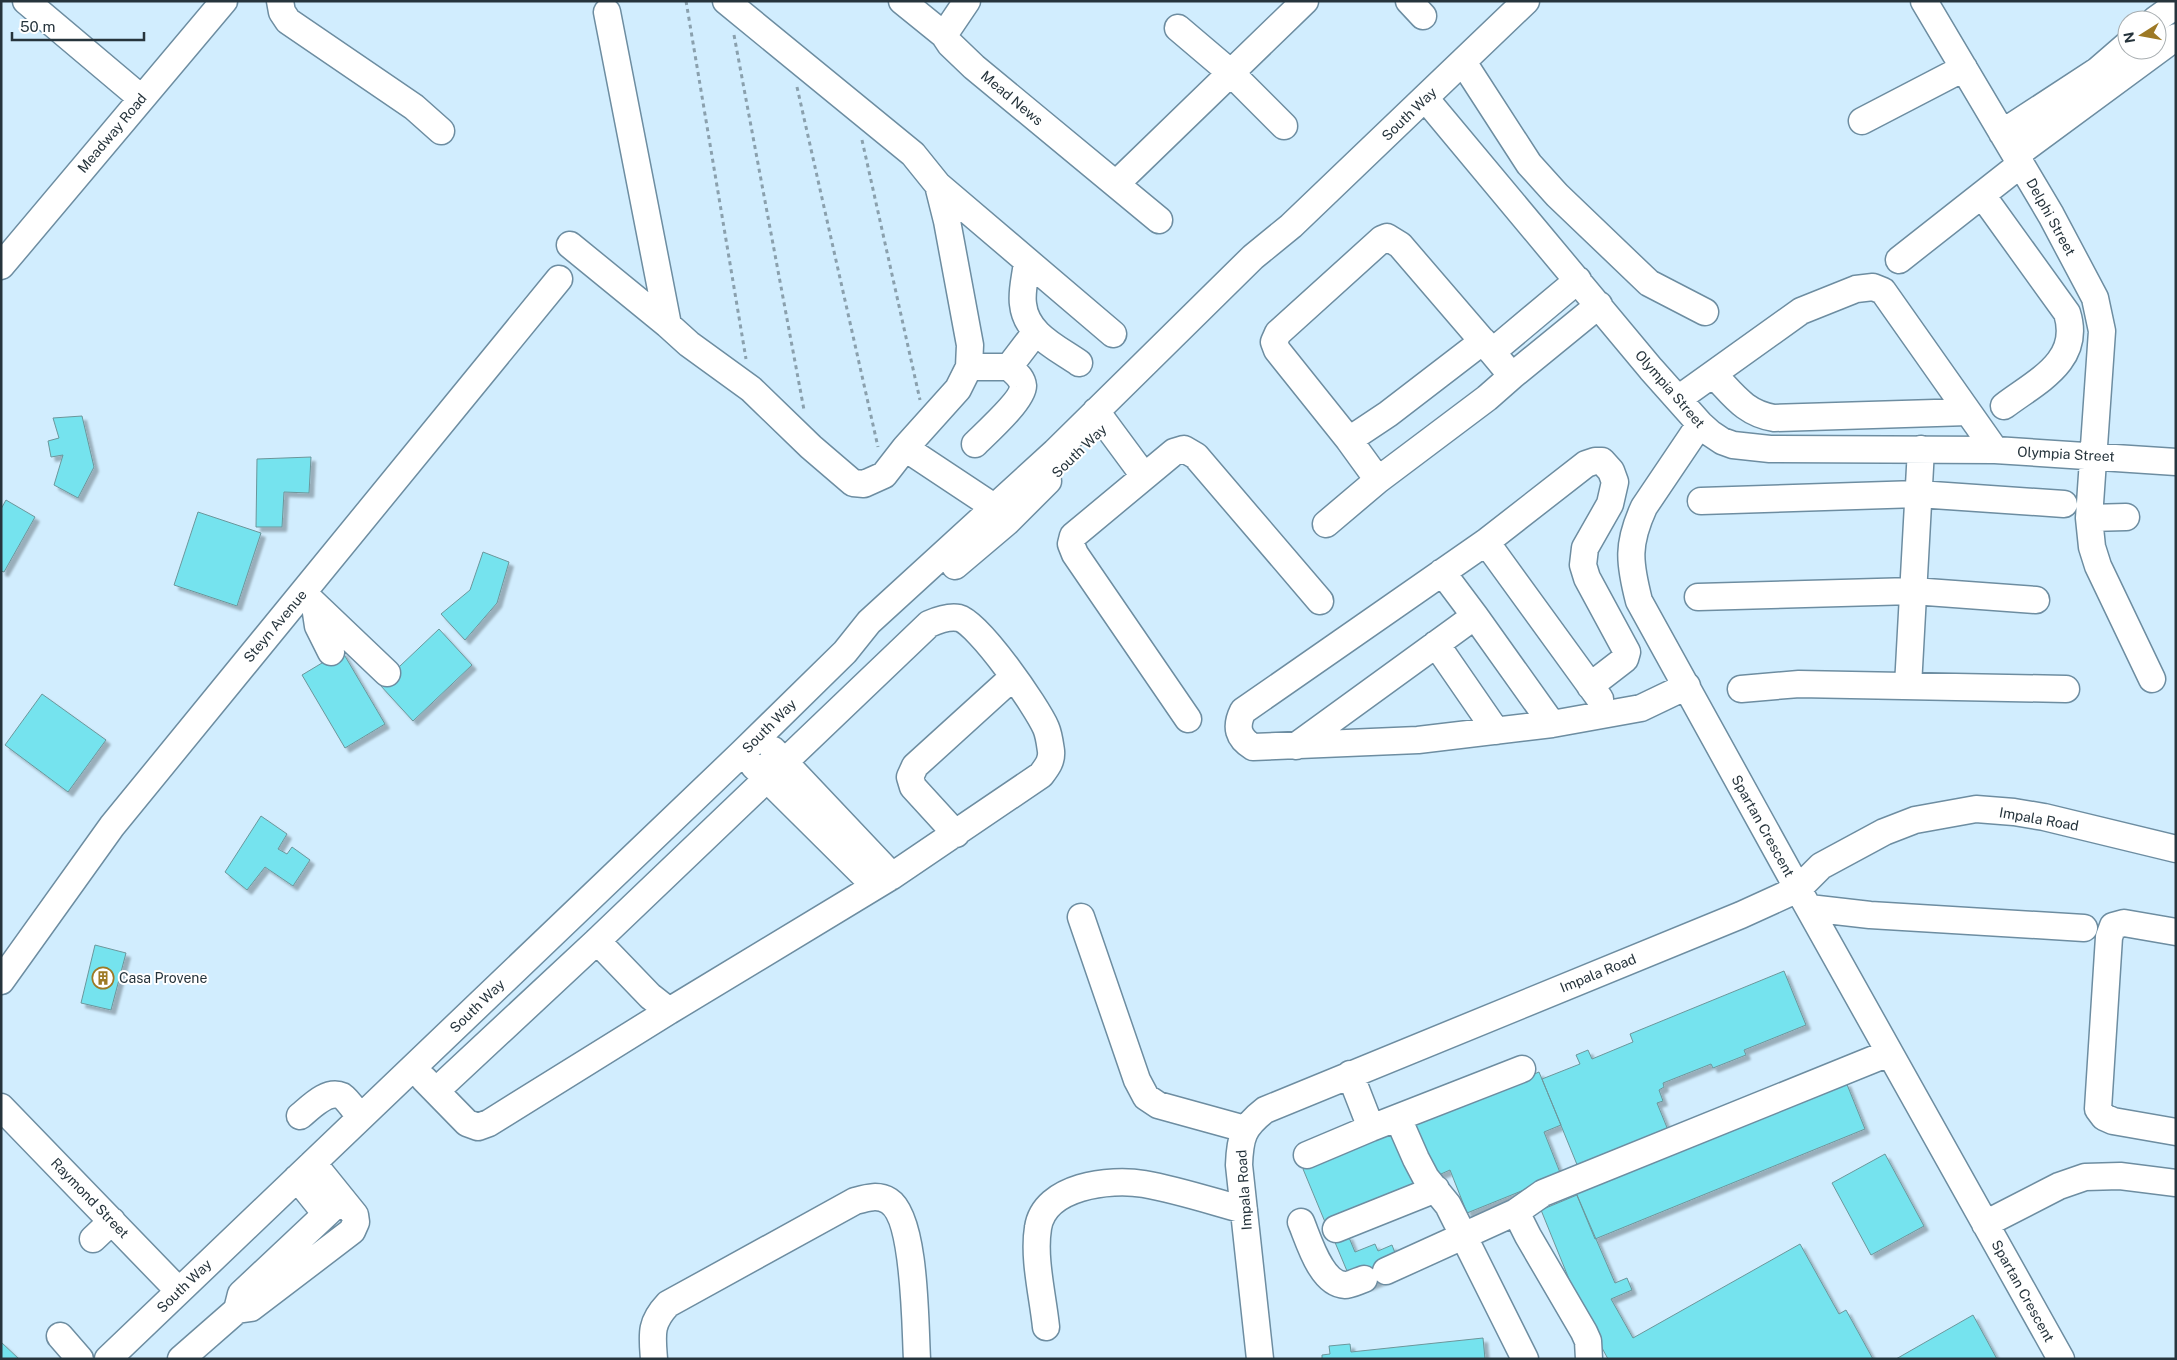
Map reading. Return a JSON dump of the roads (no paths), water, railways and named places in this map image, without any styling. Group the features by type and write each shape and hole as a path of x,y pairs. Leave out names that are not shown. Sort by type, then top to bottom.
{"street":[{"path":"26,1 141,98"},
{"name":"Meadway Road","path":"1,266 224,1"},
{"path":"280,1 282,12 288,21 414,108 441,131"},
{"name":"Mead News","path":"902,1 944,35 950,44 974,67 1159,220"},
{"path":"944,35 967,1"},
{"path":"1116,184 1305,1"},
{"name":"South Way","path":"108,1359 845,652 876,634 1102,417 1262,268 1292,226 1526,1"},
{"name":"Delphi Street","path":"1924,1 2051,215 2095,298 2102,331 2089,518 2092,547 2098,566 2152,679"},
{"path":"727,2 913,154 938,185 1113,334"},
{"path":"607,12 668,325"},
{"path":"1178,28 1231,73 1284,126"},
{"path":"1899,260 1982,195 2018,160 2176,37"},
{"path":"2002,133 2097,71 2117,54"},
{"path":"1463,62 1529,164 1557,195 1648,283 1705,312"},
{"path":"1867,110 1960,62"},
{"name":"Olympia Street","path":"1425,98 1678,399 1700,424 1722,441 1748,448 1995,450 2176,462"},
{"path":"570,245 690,344 751,389 811,447 853,483 864,484 884,474 958,389 969,367 970,345 947,221 938,185"},
{"path":"1982,195 2067,312 2070,325 2066,353 2058,365 2004,406"},
{"path":"1378,480 1349,440 1277,350 1274,342 1278,333 1382,239 1387,237 1400,245 1512,376"},
{"path":"1027,261 1022,303 1026,322 1035,333 1079,363"},
{"name":"Steyn Avenue","path":"1,981 112,826 309,599 559,279"},
{"path":"1349,440 1488,347 1578,280"},
{"path":"1678,399 1801,311 1856,289 1873,286 1883,291 1995,450"},
{"path":"1326,524 1378,480 1488,398 1599,305"},
{"path":"1009,368 1035,333"},
{"path":"969,367 1009,368 1020,378 1023,387 1018,398 976,444"},
{"path":"1713,374 1746,409 1759,415 1774,418 1968,412"},
{"path":"1102,417 1144,476"},
{"name":"Spartan Crescent","path":"1700,424 1644,507 1632,543 1630,560 1639,601 1803,899 2061,1359"},
{"path":"905,448 1000,515"},
{"path":"1908,686 1921,449"},
{"path":"1188,718 1074,554 1071,544 1073,536 1174,452 1184,450 1196,456 1320,601"},
{"path":"1590,686 1625,659 1626,652 1587,578 1583,564 1585,548 1610,504 1615,482 1611,471 1602,461 1586,464 1486,542 1244,711 1239,720 1238,730 1244,742 1253,747 1418,740 1552,724 1641,708 1682,679"},
{"path":"1701,501 1918,494 2064,504"},
{"path":"2089,518 2126,517"},
{"path":"1486,542 1590,686 1619,713"},
{"path":"1442,572 1552,724"},
{"path":"1698,597 1913,591 2036,600"},
{"path":"309,599 318,626 331,652"},
{"path":"309,599 387,672"},
{"path":"1296,746 1475,616"},
{"path":"413,1068 467,1124 478,1127 489,1124 669,1011 883,881 956,834 1041,775 1050,764 1051,752 1047,730 1035,709 1013,677 972,626 959,618 941,619 929,624 598,941 436,1091"},
{"path":"1436,644 1496,730"},
{"path":"956,834 913,787 910,777 915,766 1013,677"},
{"path":"1741,689 1799,684 2066,689"},
{"path":"750,745 883,881"},
{"name":"Impala Road","path":"1260,1359 1239,1165 1241,1139 1245,1129 1265,1110 1667,946 1803,899 1821,866 1884,832 1915,820 1976,809 2014,812 2176,849"},
{"path":"1803,899 1870,915 2084,928"},
{"path":"1081,917 1137,1080 1146,1097 1158,1105 1245,1129"},
{"path":"2176,932 2124,923 2113,926 2109,938 2098,1109 2104,1116 2113,1121 2176,1132"},
{"path":"598,941 650,996 669,1011"},
{"path":"1301,1222 1323,1272 1333,1282 1345,1285 1375,1275 1516,1212 1543,1193 1889,1053"},
{"path":"1307,1156 1371,1128 1522,1069"},
{"path":"1350,1074 1371,1128"},
{"path":"300,1116 324,1097 333,1094 342,1097 360,1118"},
{"name":"Raymond Street","path":"1,1107 179,1291"},
{"path":"1398,1118 1426,1178 1448,1205 1525,1359"},
{"path":"181,1359 237,1310 250,1308 352,1231 356,1222 354,1215 333,1207 305,1171"},
{"name":"Spartan Crescent","path":"1985,1224 2058,1186 2079,1178 2120,1176 2176,1182"},
{"path":"1046,1327 1037,1251 1038,1227 1043,1215 1054,1201 1069,1191 1102,1183 1143,1183 1244,1210"},
{"path":"1336,1229 1436,1189"},
{"path":"654,1359 653,1327 660,1313 668,1304 855,1201 878,1197 886,1199 895,1208 908,1241 912,1260 917,1359"},
{"path":"1516,1212 1584,1332 1588,1341 1589,1359"},
{"path":"93,1239 112,1221"},
{"path":"60,1336 80,1359"}],"place":[{"name":"Casa Provene","path":"103,978"}]}
